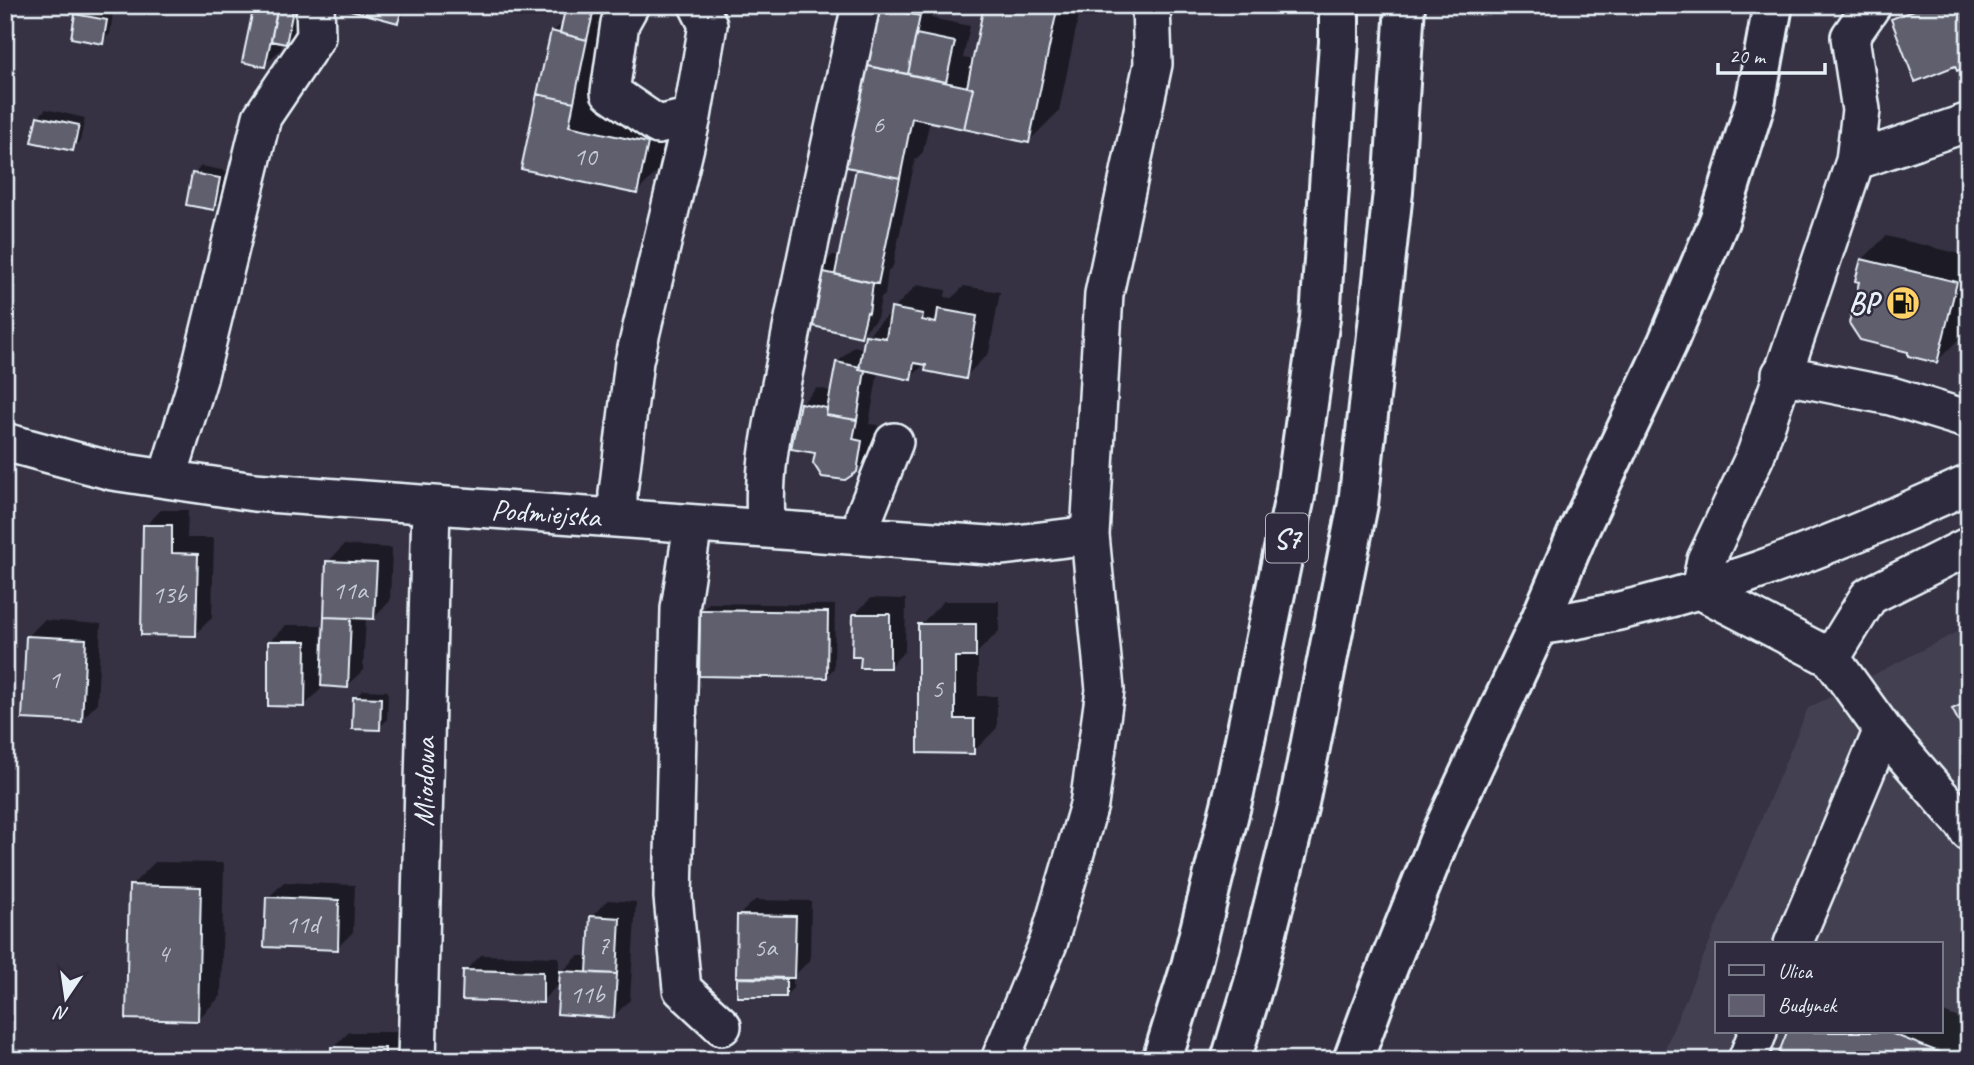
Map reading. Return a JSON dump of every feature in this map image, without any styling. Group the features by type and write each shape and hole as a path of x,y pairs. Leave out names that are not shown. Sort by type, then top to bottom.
{"highway":[{"name":"S7","path":"1162,1060 1191,966 1234,793 1295,496 1320,318 1339,42 1339,5"},
{"name":"S7","path":"1231,1060 1254,983 1298,808 1358,504 1391,206 1405,5"},
{"path":"1353,1060 1441,835 1538,626 1579,530 1667,344 1720,221 1755,104 1773,5"}],"street":[{"path":"167,479 198,379 261,117 316,37 314,5"},
{"path":"629,5 620,23 610,92 658,125 692,117"},
{"path":"618,518 618,492 634,361 692,117 708,25 698,5"},
{"path":"767,529 764,506 768,456 795,312 861,5"},
{"path":"1000,1060 1049,941 1088,805 1105,690 1090,535 1104,294 1153,64 1151,5"},
{"path":"1700,590 1706,559 1756,454 1781,374 1856,161 1861,110 1850,37 1872,5"},
{"path":"1856,161 1969,122"},
{"path":"1781,374 1891,396 1969,420"},
{"name":"Podmiejska","path":"5,442 112,471 254,492 1002,547 1090,535"},
{"path":"863,536 864,515 894,442"},
{"path":"1538,626 1585,620 1700,590 1860,533 1969,484"},
{"name":"Miodowa","path":"417,1060 431,505"},
{"path":"693,524 680,609 673,897 682,989 722,1026"},
{"path":"1831,658 1869,596 1969,546"},
{"path":"1700,590 1831,658 1883,730 1969,832"},
{"path":"1794,942 1883,730"},
{"path":"1747,1060 1757,1034"}],"shaded area":[{"path":"1969,626 1969,1060 1660,1060 1808,708"}],"building":[{"path":"254,5 278,7 265,67 242,62"},
{"path":"278,5 294,5 286,44 271,41"},
{"path":"344,5 403,5 398,23 343,8"},
{"path":"566,5 595,5 587,40 560,33"},
{"path":"984,5 1058,5 1029,143 964,129 973,88 967,87"},
{"path":"1927,5 1969,5 1969,66 1957,71 1955,66 1915,82 1891,19"},
{"path":"870,6 920,16 908,74 858,64"},
{"path":"75,14 107,20 103,44 71,38"},
{"path":"551,31 587,40 574,102 537,94"},
{"path":"916,34 955,42 946,82 908,74"},
{"path":"858,64 973,88 964,129 912,118 900,178 837,165"},
{"path":"537,94 574,102 569,126 648,143 637,194 521,169"},
{"path":"37,116 79,125 73,151 31,142"},
{"path":"856,169 900,178 878,284 835,274"},
{"path":"192,173 220,178 214,210 186,205"},
{"name":"BP","path":"1861,259 1957,282 1937,363 1908,356 1908,352 1860,340 1849,323 1859,282 1855,281"},
{"path":"815,270 873,283 869,313 867,312 861,337 804,324"},
{"path":"891,308 923,314 922,320 936,323 938,309 977,316 966,379 925,371 926,365 914,363 911,380 859,369 865,335 886,338"},
{"path":"836,362 865,370 857,420 826,415"},
{"path":"800,403 827,408 826,415 857,420 853,439 862,441 857,472 845,480 822,477 813,463 815,453 791,449"},
{"path":"143,525 172,525 172,553 198,554 196,636 141,635"},
{"path":"326,561 377,563 374,619 324,617"},
{"path":"700,610 828,612 827,678 699,676"},
{"path":"853,614 890,614 890,668 860,668 861,657 852,657"},
{"path":"324,617 351,618 348,688 321,686"},
{"path":"918,624 976,624 976,657 955,657 955,719 974,719 974,754 918,753"},
{"path":"26,636 86,639 82,722 22,719"},
{"path":"268,641 306,641 305,707 268,706"},
{"path":"353,697 381,698 380,730 352,729"},
{"path":"1969,701 1969,741 1952,709"},
{"path":"129,885 201,887 198,1021 126,1019"},
{"path":"266,897 339,900 338,950 264,947"},
{"path":"737,915 796,916 794,978 736,977"},
{"path":"590,916 620,918 617,974 587,973"},
{"path":"463,970 543,972 543,1003 462,1000"},
{"path":"560,971 617,974 614,1018 557,1014"},
{"path":"737,978 786,979 786,997 737,997"},
{"path":"1786,1034 1893,1034 1949,1056 1948,1060 1776,1060"},
{"path":"331,1047 385,1048 385,1060 331,1060"}],"place":[{"name":"BP","path":"1903,303"}]}
